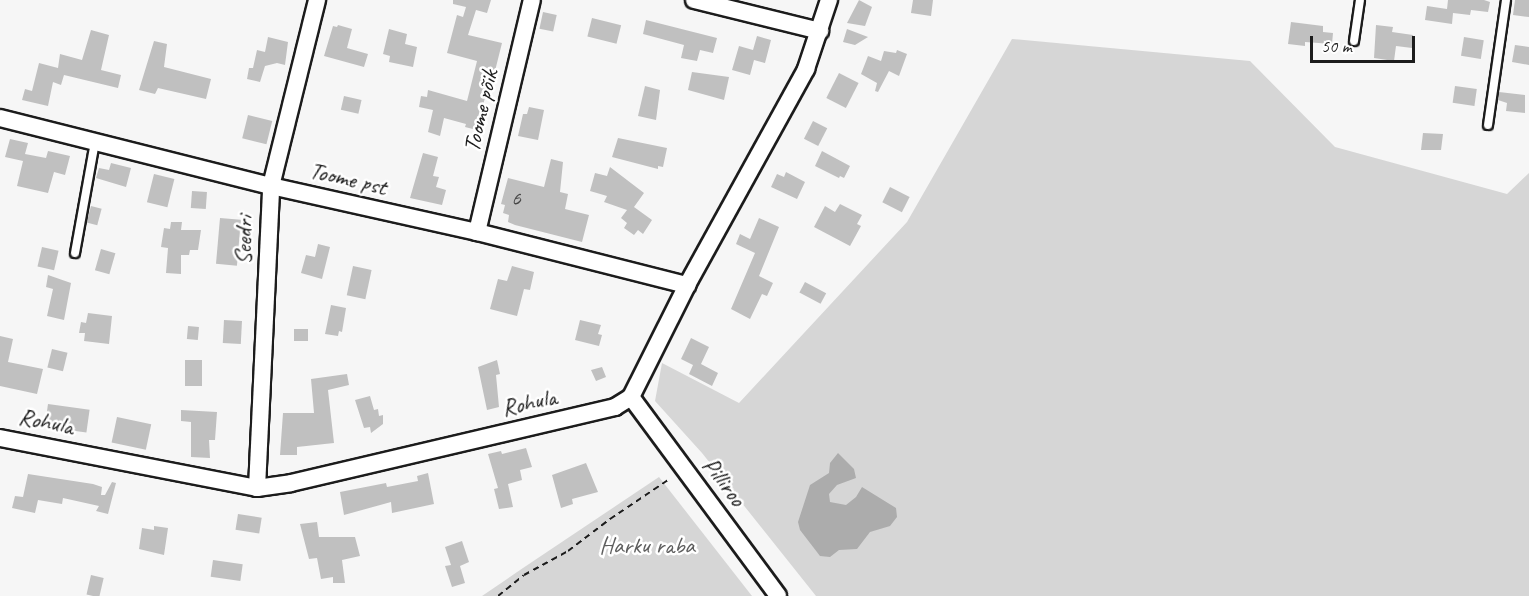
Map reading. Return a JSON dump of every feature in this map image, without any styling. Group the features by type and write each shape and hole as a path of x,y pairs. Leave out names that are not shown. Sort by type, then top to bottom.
{"street":[{"name":"Seedri","path":"257,488 271,186 317,0"},
{"name":"Toome põik","path":"477,232 532,0"},
{"path":"694,0 820,32"},
{"path":"631,397 687,285 806,69 830,0"},
{"name":"Toome pst","path":"0,118 271,186 477,232 687,285"},
{"name":"Rohula","path":"0,438 257,488 291,483 615,407 631,397"},
{"name":"Pilliroo","path":"631,397 778,596"}],"lane":[{"path":"1354,41 1360,0"},
{"path":"1488,125 1506,0"},
{"path":"75,253 95,142"}],"path":[{"path":"498,596 524,575 568,551 610,519 685,470"}],"green space":[{"path":"1012,39 1250,61 1335,147 1507,194 1529,173 1529,596 816,596 702,453 655,401 662,363 739,403 907,222"},
{"name":"Harku raba","path":"659,477 752,596 482,596 523,568"}],"shaded area":[{"path":"838,453 854,469 856,478 837,485 829,494 830,502 846,505 856,497 862,487 896,508 897,517 890,526 870,532 857,549 839,550 830,557 820,556 800,530 798,522 810,485 829,473 830,463"}],"building":[{"path":"453,0 491,0 487,13 476,10 468,35 502,43 491,87 488,86 481,113 487,115 484,125 478,124 477,130 465,127 466,124 444,118 440,136 428,132 433,110 419,107 421,96 427,97 428,90 467,101 477,61 447,53 457,15 463,17 466,7 453,4"},
{"path":"859,0 872,7 865,26 847,23"},
{"path":"913,0 933,0 931,16 911,13"},
{"path":"1448,0 1490,2 1488,12 1471,10 1470,15 1453,13 1452,24 1425,20 1427,6 1447,9"},
{"path":"1515,0 1529,0 1529,17 1513,15"},
{"path":"543,12 557,15 553,32 539,29"},
{"path":"592,18 621,25 617,44 587,36"},
{"path":"646,20 717,38 713,53 700,50 697,61 681,58 684,45 643,34"},
{"path":"1291,22 1323,26 1323,32 1333,33 1332,44 1305,42 1305,46 1288,44"},
{"path":"1376,25 1393,27 1392,32 1413,35 1412,48 1396,46 1394,61 1374,58"},
{"path":"333,26 352,29 347,48 368,54 364,67 324,56"},
{"path":"389,29 407,34 405,44 417,47 413,67 389,62 390,56 383,54"},
{"path":"847,29 868,37 855,45 843,42"},
{"path":"91,30 109,35 101,70 121,75 118,88 64,75 61,85 53,82 48,106 22,100 25,89 32,91 39,63 58,68 60,54 82,60"},
{"path":"757,36 771,40 765,63 754,60 750,75 732,70 739,46 753,50"},
{"path":"268,37 288,42 285,65 277,63 265,66 260,82 247,79 249,68 253,68 257,50 265,52"},
{"path":"1464,37 1484,40 1481,59 1461,56"},
{"path":"154,41 167,44 164,67 211,79 206,99 158,88 155,94 139,90"},
{"path":"1515,45 1529,47 1529,65 1512,62"},
{"path":"897,50 907,54 899,76 889,71 878,92 875,91 877,83 861,74 868,56 881,61 884,51 896,53"},
{"path":"692,72 729,77 724,100 688,90"},
{"path":"839,73 859,83 846,108 826,98"},
{"path":"645,86 660,90 656,120 638,116"},
{"path":"1455,86 1477,89 1474,106 1453,103"},
{"path":"1499,92 1525,95 1525,113 1506,111 1507,103 1498,100"},
{"path":"344,96 362,100 358,114 341,110"},
{"path":"529,107 544,110 538,140 518,136 523,114 527,114"},
{"path":"248,115 272,121 266,144 242,138"},
{"path":"813,121 827,128 818,146 804,139"},
{"path":"1423,133 1443,134 1441,150 1421,150"},
{"path":"618,138 667,148 663,167 658,166 658,169 612,157"},
{"path":"10,139 28,143 25,154 46,158 48,151 70,156 65,175 54,172 48,193 17,186 23,161 5,157"},
{"path":"822,151 850,166 844,178 840,176 839,178 815,166"},
{"path":"423,153 438,157 433,176 439,177 436,187 446,190 442,205 410,198"},
{"path":"551,159 563,162 560,192 568,194 565,209 589,215 582,242 515,225 508,222 509,215 503,213 505,205 501,204 508,178 544,187"},
{"path":"111,163 131,168 126,187 96,178 99,168 109,170"},
{"path":"610,167 644,193 634,207 652,220 643,234 638,230 634,235 624,228 627,223 621,218 627,210 604,202 607,196 590,191 595,173 607,176"},
{"path":"786,172 805,182 797,199 771,187 777,174 784,177"},
{"path":"154,174 174,179 167,207 147,202"},
{"path":"890,187 910,197 902,212 882,202"},
{"path":"192,191 207,192 206,209 191,208"},
{"path":"840,204 862,215 857,224 861,226 850,246 814,227 825,206 835,212"},
{"path":"91,206 102,209 97,225 87,222"},
{"path":"220,218 241,220 237,266 216,264"},
{"path":"759,218 779,227 759,276 773,283 767,296 762,294 750,319 731,309 755,253 736,244 740,234 750,239"},
{"path":"171,222 182,222 181,230 201,230 198,250 190,250 189,255 181,255 181,274 166,273 168,248 161,247 164,228 170,229"},
{"path":"318,244 330,247 322,279 301,273 306,255 315,257"},
{"path":"42,247 59,251 54,270 38,266"},
{"path":"101,249 115,253 109,274 95,270"},
{"path":"353,266 372,270 365,299 347,295"},
{"path":"512,266 534,272 530,290 524,289 517,316 490,309 498,279 507,281"},
{"path":"48,275 71,283 64,320 47,316 53,289 46,287"},
{"path":"805,282 826,293 821,304 799,293"},
{"path":"331,305 346,308 342,332 339,331 338,336 325,334"},
{"path":"88,313 112,316 109,344 84,341 85,333 79,333 81,322 86,323"},
{"path":"224,320 242,321 241,344 223,343"},
{"path":"580,320 601,325 598,334 602,335 599,346 575,340"},
{"path":"188,326 199,327 198,340 187,339"},
{"path":"294,329 308,329 308,341 294,341"},
{"path":"0,336 13,339 8,362 43,369 37,394 0,386"},
{"path":"691,338 709,347 701,364 718,373 712,386 689,374 693,365 681,359"},
{"path":"52,349 68,353 63,371 47,367"},
{"path":"185,360 202,360 202,386 185,386"},
{"path":"497,360 500,374 496,375 499,407 487,410 478,367"},
{"path":"602,367 606,377 596,381 591,370"},
{"path":"347,374 349,385 328,390 334,443 297,447 297,455 280,455 283,413 314,413 311,379"},
{"path":"370,396 374,410 378,409 379,416 383,415 383,424 371,433 370,427 364,428 355,400"},
{"path":"48,404 90,410 86,433 45,427"},
{"path":"181,410 217,412 215,440 209,440 210,458 191,457 191,422 181,421"},
{"path":"117,417 151,424 146,450 112,442"},
{"path":"526,448 532,467 520,470 522,480 508,484 513,507 499,509 494,489 498,488 488,454 501,451 502,454"},
{"path":"586,463 598,492 572,499 573,504 561,508 552,475"},
{"path":"428,473 434,504 392,513 391,502 344,515 340,492 386,483 387,487 418,481 417,476"},
{"path":"28,474 93,484 102,487 101,495 105,495 112,482 116,483 108,514 96,511 99,506 63,498 62,504 38,500 35,513 12,508 15,496 23,497"},
{"path":"238,514 262,518 259,534 235,530"},
{"path":"317,522 319,537 355,537 360,556 342,560 345,583 333,583 333,577 321,579 317,558 309,559 300,524"},
{"path":"154,526 168,528 164,555 139,549 142,528 154,530"},
{"path":"462,541 469,562 460,566 465,583 452,587 445,566 451,565 445,547"},
{"path":"213,560 243,564 240,581 211,577"},
{"path":"91,575 104,578 99,596 87,594"}]}
